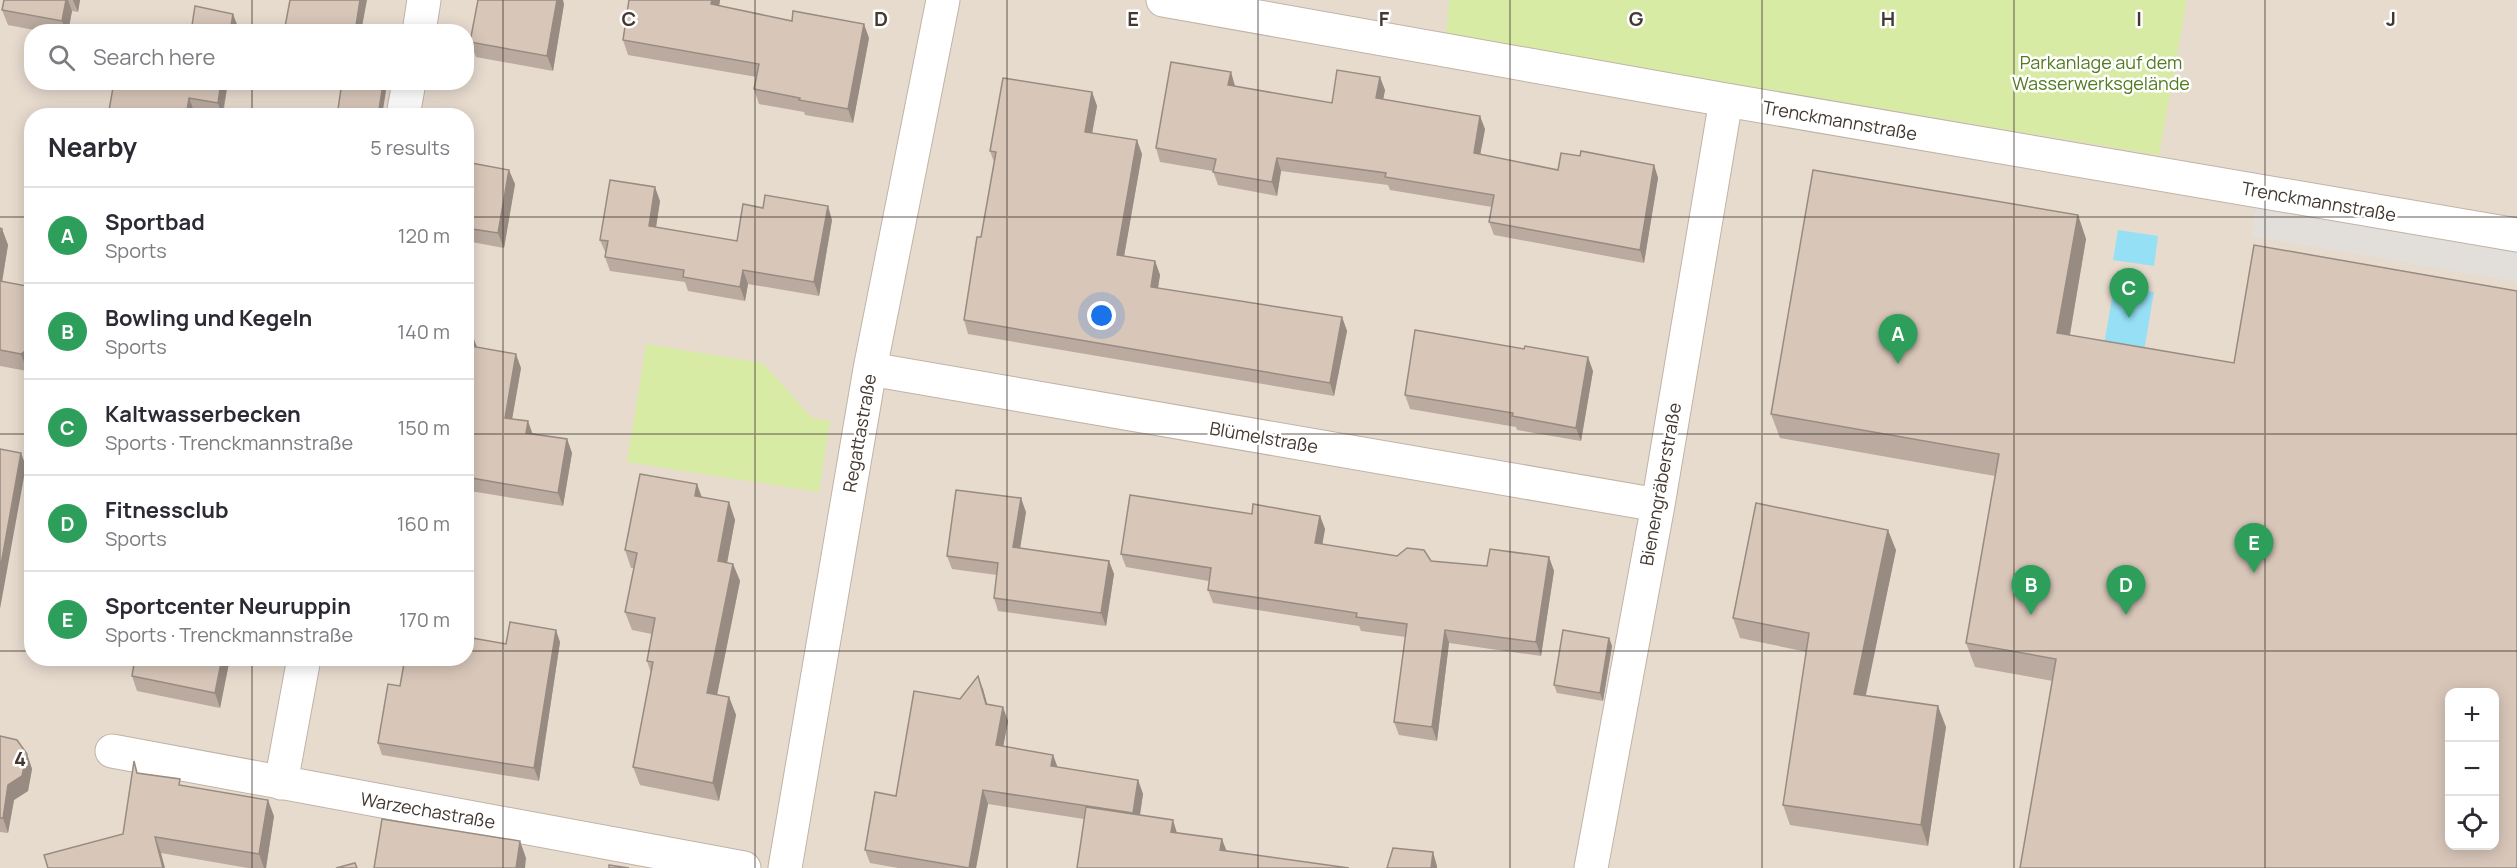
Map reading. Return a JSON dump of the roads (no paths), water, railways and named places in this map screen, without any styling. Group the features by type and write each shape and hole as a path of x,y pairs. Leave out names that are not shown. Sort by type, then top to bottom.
{"street":[{"path":"420,24 424,0"},
{"name":"Regattastraße","path":"785,868 870,369 943,0"},
{"name":"Trenckmannstraße","path":"1163,0 1726,100 2517,235"},
{"path":"405,108 409,90"},
{"name":"Bienengräberstraße","path":"1591,868 1658,505 1726,100"},
{"name":"Blümelstraße","path":"870,369 1658,505"},
{"path":"281,783 303,666"},
{"name":"Warzechastraße","path":"112,751 744,868"}],"water":[{"path":"2118,230 2158,236 2154,266 2113,260"},
{"path":"2114,286 2154,292 2144,351 2104,345"}],"place":[{"name":"Kaltwasserbecken","path":"2129,318"},
{"name":"Sportbad","path":"1898,364"},
{"name":"Sportcenter Neuruppin","path":"2254,573"},
{"name":"Bowling und Kegeln","path":"2031,615"},
{"name":"Fitnessclub","path":"2126,615"}],"park label":[{"name":"Parkanlage auf dem Wasserwerksgelände","path":"2101,72"}]}
